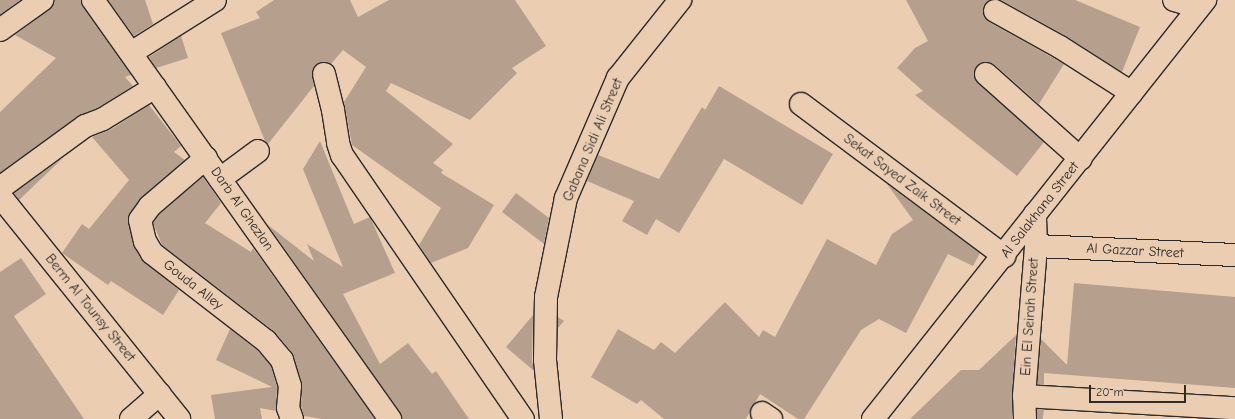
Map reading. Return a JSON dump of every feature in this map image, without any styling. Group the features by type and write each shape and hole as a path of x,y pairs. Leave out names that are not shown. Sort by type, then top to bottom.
{"street":[{"path":"0,30 42,0"},
{"name":"Darb Al Ghezlan","path":"92,0 206,158 390,419"},
{"path":"131,53 215,0"},
{"name":"Gabana Sidi Ali Street","path":"551,419 545,360 546,297 566,198 618,78 680,0"},
{"path":"1174,0 1201,4"},
{"name":"Al Salakhana Street","path":"873,419 1004,256 1035,214 1081,159 1201,4"},
{"path":"995,11 1060,47 1132,93"},
{"path":"324,74 333,110 338,144 342,155 523,419"},
{"path":"986,74 1081,159"},
{"path":"0,188 85,126 103,119 155,87"},
{"name":"Sekat Sayed Zaik Street","path":"801,104 1004,256"},
{"path":"220,178 258,151"},
{"name":"Gouda Alley","path":"206,158 150,206 140,220 145,241 152,253 266,341 282,360 290,386 288,408 292,419"},
{"name":"Berm Al Tounsy Street","path":"3,206 160,394 179,419"},
{"name":"Ein El Seirah Street","path":"1025,419 1024,396 1036,246 1035,214"},
{"name":"Al Gazzar Street","path":"1036,246 1235,255"},
{"path":"130,419 160,394"},
{"path":"1024,396 1167,412 1235,408"}],"building":[{"path":"0,0 20,0 0,15"},
{"path":"54,0 81,0 83,7 131,75 125,77 133,86 97,108 78,116 0,173 0,112 56,58 15,35 49,10"},
{"path":"108,0 145,0 153,24 134,36"},
{"path":"274,0 350,0 358,17 389,0 515,0 546,46 512,68 517,73 470,120 391,83 386,91 453,144 433,163 443,170 441,173 494,205 468,248 431,263 419,245 441,208 352,145 344,102 366,67 343,50 331,64 321,62 315,65 312,71 314,86 268,144 265,141 221,33 260,18 256,12"},
{"path":"906,0 989,0 983,11 989,22 1064,64 1039,104 994,64 982,62 974,71 978,83 1044,142 1017,176 915,95 923,91 897,68 915,48 928,41"},
{"path":"1001,0 1075,0 1140,27 1122,72 1066,36"},
{"path":"181,36 188,58 156,68 149,57"},
{"path":"719,86 833,154 802,205 724,159 679,233 656,219 647,235 622,221 634,201 587,181 598,155 659,179 702,107 705,110"},
{"path":"149,105 181,146 174,152 185,160 142,197 128,218 133,244 141,259 179,290 163,315 111,281 108,285 62,253 82,224 89,229 129,180 92,137 110,130"},
{"path":"320,141 354,224 370,217 395,273 343,294 380,364 408,343 432,374 436,371 469,419 402,419 400,412 268,225 314,261 307,244 343,267 303,169"},
{"path":"63,158 19,200 14,193"},
{"path":"203,177 221,203 205,223 251,252 253,248 375,419 322,419 304,416 301,406 302,383 292,352 274,331 162,245 153,223 159,214"},
{"path":"887,184 980,253 973,266 948,254 906,333 879,319 861,330 804,419 798,419 760,394 746,419 664,419 641,400 637,404 591,377 618,329 654,350 661,342 675,353 725,302 759,337 763,330 775,337 827,239 876,265 892,234 913,220"},
{"path":"516,193 549,218 544,244 502,212"},
{"path":"21,258 46,294 14,316 84,419 0,419 0,272"},
{"path":"1074,283 1235,297 1235,388 1044,373 1044,385 1037,384 1041,339 1067,365"},
{"path":"533,315 532,360 534,371 506,347"},
{"path":"558,317 564,321 558,328"},
{"path":"230,329 257,350 271,366 277,387 276,411 260,408 262,419 215,419 211,395 272,387 216,360"},
{"path":"1016,335 1012,419 910,419 961,370 979,370"},
{"path":"1037,409 1044,410 1043,419 1036,419"}]}
